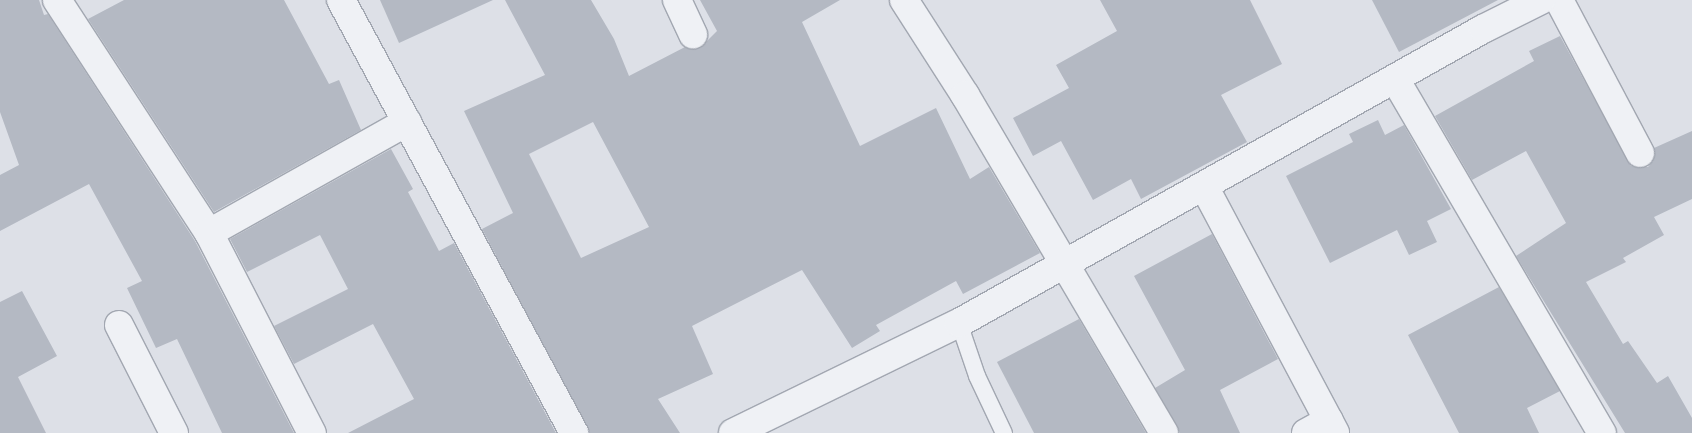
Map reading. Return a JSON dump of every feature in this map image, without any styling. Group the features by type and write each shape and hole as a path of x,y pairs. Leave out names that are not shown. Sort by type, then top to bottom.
{"street":[{"path":"57,0 209,233 312,433"},
{"path":"677,0 693,34"},
{"path":"904,0 1064,262 1164,433"},
{"path":"737,432 959,323 1064,262 1205,188 1483,28 1504,8 1541,0"},
{"path":"1558,0 1640,152"},
{"path":"346,1 408,122 574,433"},
{"path":"1395,79 1602,433"},
{"path":"209,233 408,122"},
{"path":"1205,188 1323,429"},
{"path":"119,325 174,433"}],"lane":[{"path":"959,323 977,376 1004,433"}],"building":[{"path":"0,0 39,0 44,15 48,14 195,241 294,433 222,433 177,339 156,348 127,288 142,281 89,184 0,231 0,175 19,165 0,112"},
{"path":"124,0 284,0 329,84 339,80 361,130 214,212 88,19"},
{"path":"380,0 493,0 399,43"},
{"path":"505,0 591,0 614,39 629,76 685,47 700,48 717,31 700,0 840,0 802,22 860,146 936,108 970,179 989,167 1040,253 963,294 956,281 876,325 880,331 852,348 802,270 692,326 713,374 658,399 680,433 590,433 482,229 513,213 464,111 545,75","holes":["593,122 649,227 581,258 529,154"]},
{"path":"1100,0 1250,0 1282,64 1221,95 1247,142 1141,199 1131,179 1093,200 1061,141 1033,156 1013,118 1069,88 1056,65 1117,31"},
{"path":"1372,0 1498,0 1399,52"},
{"path":"1560,36 1631,166 1648,167 1653,161 1654,148 1692,131 1692,199 1654,217 1664,235 1623,258 1626,262 1586,282 1623,344 1628,341 1657,383 1668,376 1692,418 1692,433 1625,433 1516,256 1566,223 1526,151 1472,180 1435,116 1534,61 1529,51"},
{"path":"1378,120 1385,135 1404,125 1451,209 1427,221 1437,242 1409,255 1397,230 1330,263 1286,176 1353,142 1349,134"},
{"path":"391,149 413,189 408,192 439,251 454,243 556,433 348,433 414,399 373,324 294,364 274,326 348,289 320,235 247,272 230,239"},
{"path":"1212,234 1278,359 1220,390 1240,433 1180,433 1155,388 1185,370 1134,276"},
{"path":"1499,287 1560,391 1527,408 1539,433 1459,433 1408,335"},
{"path":"22,291 57,356 18,377 46,433 0,433 0,302"},
{"path":"1079,319 1146,433 1034,433 997,362"}]}
